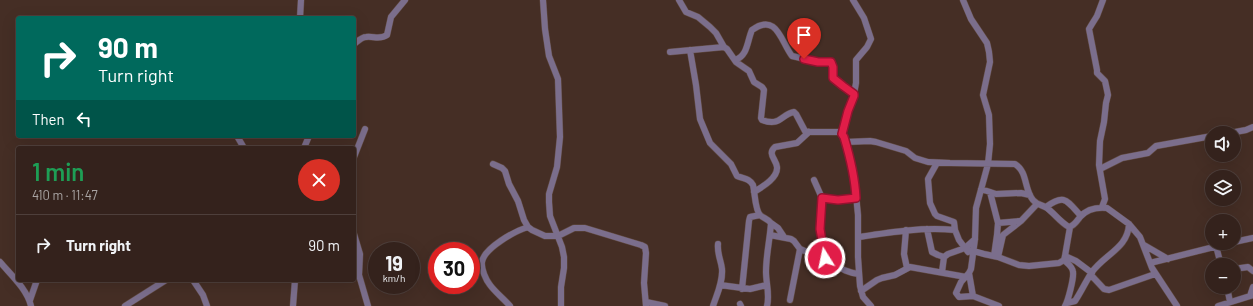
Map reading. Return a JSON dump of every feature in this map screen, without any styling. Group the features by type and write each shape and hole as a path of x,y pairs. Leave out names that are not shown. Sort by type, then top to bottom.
{"street":[{"path":"300,16 301,0"},
{"path":"356,43 365,37 377,38 387,35 391,17 405,0"},
{"path":"543,0 549,56 558,79 560,137 557,167 549,194 549,202 550,216 562,247 564,257 561,286 561,306"},
{"path":"679,0 686,12 698,17 716,33 724,47 738,59 742,66 749,71 754,82 764,90 762,120 775,122 794,112 806,134"},
{"path":"853,0 862,14 871,39 867,47 856,60 854,99 848,111 842,134 846,142 854,174 859,237 859,274 861,291 867,304"},
{"path":"963,0 971,19 987,43 989,52 990,62 983,95 989,115 990,144 988,164 975,216 975,239 972,262 968,275 961,282 956,293 959,297 975,296 999,306"},
{"path":"1102,208 1105,199 1100,169 1100,141 1108,95 1105,81 1096,70 1089,29 1097,16 1103,0"},
{"path":"738,59 747,48 752,30 762,24 767,24 778,31 792,56 818,62 831,62 833,67 833,78 854,94"},
{"path":"670,52 724,47"},
{"path":"690,50 700,118 708,139 714,147 724,155 731,164 737,176 748,179 751,182 756,205 760,215"},
{"path":"1241,131 1253,127"},
{"path":"356,152 365,129"},
{"path":"754,192 767,184 776,171 777,167 772,155 772,149 775,147 797,143 806,134 839,132 842,134"},
{"path":"1100,169 1122,158 1148,153 1156,146 1205,137"},
{"path":"846,142 876,142 906,151 915,158 937,163 1015,164 1020,167 1030,195 1037,204 1046,207 1064,224 1070,227"},
{"path":"937,163 928,179 932,210 937,216 954,222 958,240 966,248 974,252 996,256 1012,263 1028,266 1059,263 1064,258 1070,227 1073,226 1081,216 1090,210 1107,208 1128,224 1140,237 1150,263 1177,306"},
{"path":"493,164 505,171 509,184 518,201 528,227 532,230 545,236 558,236 574,228 584,228 645,247 644,283 646,304 665,306"},
{"path":"814,180 822,198 820,229 825,258"},
{"path":"981,189 1003,194 1021,193 1030,195"},
{"path":"990,192 998,223 996,256"},
{"path":"822,198 838,200 856,198"},
{"path":"1046,207 1055,200 1063,199 1068,202 1081,216"},
{"path":"996,256 1003,235 1021,221 1037,204"},
{"path":"742,289 750,217 760,215 768,219 778,228 784,237"},
{"path":"998,223 1021,221"},
{"path":"767,306 768,296 766,264 772,223"},
{"path":"1066,304 1075,301 1091,274 1126,237 1128,224"},
{"path":"510,306 490,285 483,271 482,261 484,256 511,234 528,227"},
{"path":"927,229 932,252 944,257"},
{"path":"859,237 906,230 955,230"},
{"path":"906,230 904,254 907,268"},
{"path":"770,235 784,237 794,241 800,249 815,253 825,258 844,271 859,274"},
{"path":"1126,237 1140,237"},
{"path":"1241,241 1253,238"},
{"path":"942,272 944,257 948,254 966,248 975,239"},
{"path":"356,241 360,254 359,275 368,306"},
{"path":"713,306 720,285 722,269 718,252 718,244"},
{"path":"1144,245 1168,258"},
{"path":"966,248 972,262"},
{"path":"790,300 800,249"},
{"path":"1150,263 1205,249"},
{"path":"1064,258 1076,261 1091,274 1104,289 1109,290 1156,274"},
{"path":"1064,258 1073,272 1066,304"},
{"path":"0,262 16,282"},
{"path":"861,291 877,280 895,275 907,268 913,267 968,275"},
{"path":"1241,268 1248,267 1253,271"},
{"path":"968,275 979,306"},
{"path":"16,282 30,303"},
{"path":"30,303 36,282"},
{"path":"125,306 137,303 163,282"},
{"path":"194,282 203,294 207,306"},
{"path":"293,306 295,282"},
{"path":"720,285 750,289 767,285"},
{"path":"1218,306 1252,295 1253,287"},
{"path":"1228,294 1230,302"}],"route":[{"path":"804,59 818,62 831,62 833,67 832,74 835,81 854,94 854,99 844,122 842,134 852,164 856,185 856,198 838,200 822,198 820,229 825,258"}]}
